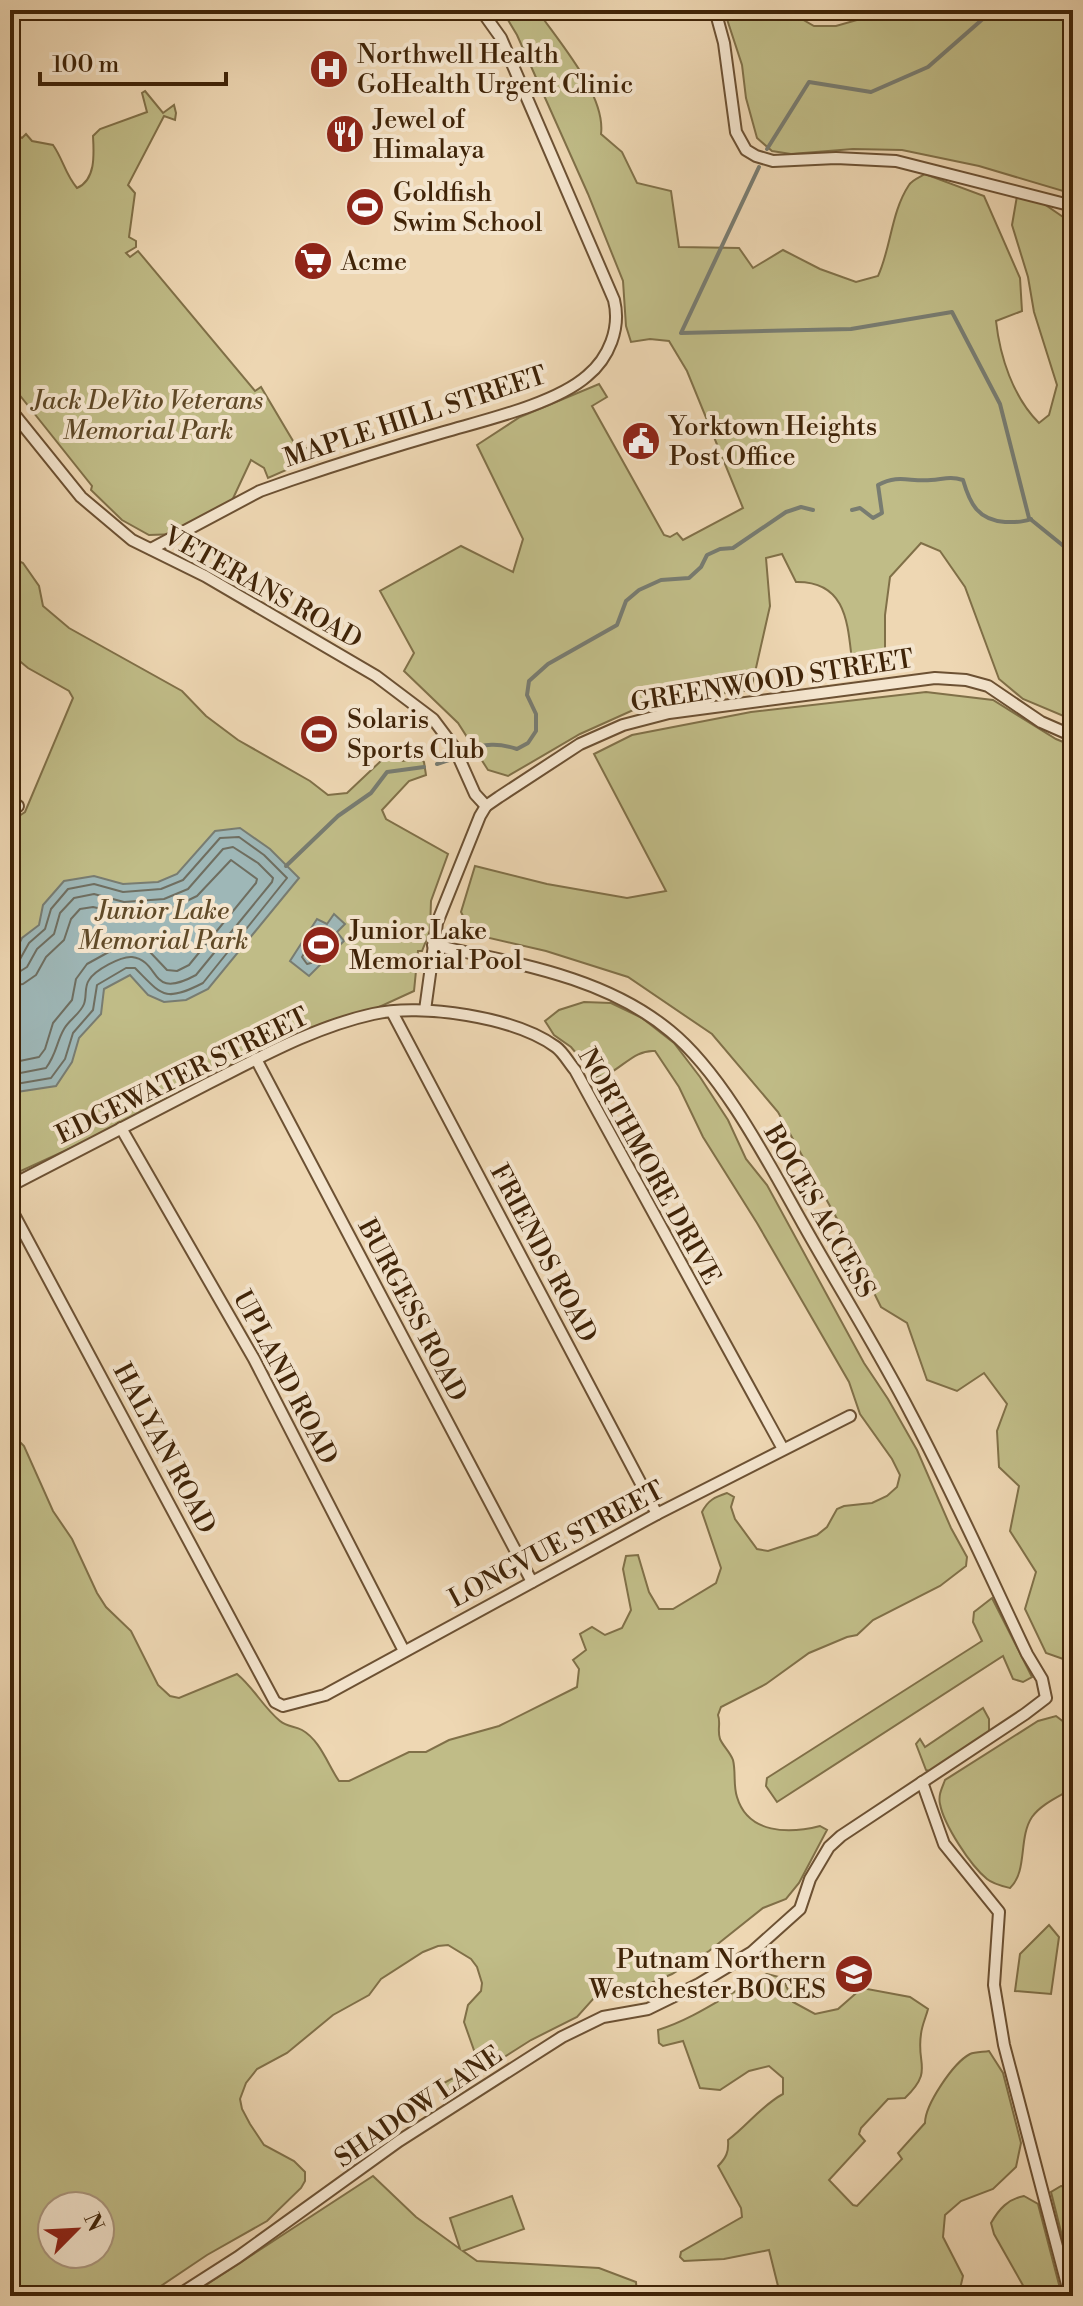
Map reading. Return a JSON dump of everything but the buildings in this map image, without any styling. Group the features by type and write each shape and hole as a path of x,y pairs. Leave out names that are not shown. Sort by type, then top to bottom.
{"street":[{"name":"MAPLE HILL STREET","path":"151,549 260,491 559,393 585,379 600,364 610,347 615,328 618,314 614,300 501,38 481,10"},
{"path":"715,10 724,43 736,132 746,150 756,156 773,161 836,158 896,161 1073,206"},
{"name":"VETERANS ROAD","path":"10,409 81,497 132,540 205,576 376,676 433,719 454,747 475,794 486,806"},
{"name":"GREENWOOD STREET","path":"486,806 580,744 623,725 669,713 935,678 966,680 988,686 1041,722 1073,736"},
{"path":"425,1010 439,915 467,843 486,806"},
{"name":"BOCES ACCESS","path":"433,945 552,972 620,998 669,1029 693,1052 721,1087 791,1203 911,1413 1027,1654 1042,1679 1046,1698 922,1782"},
{"name":"EDGEWATER STREET","path":"10,1186 256,1059 340,1023 376,1013 425,1010"},
{"name":"NORTHMORE DRIVE","path":"425,1010 457,1013 507,1025 557,1047 575,1070 783,1449"},
{"name":"FRIENDS ROAD","path":"392,1012 657,1514"},
{"name":"BURGESS ROAD","path":"256,1059 532,1582"},
{"name":"UPLAND ROAD","path":"121,1128 254,1359 404,1651"},
{"name":"HALYAN ROAD","path":"10,1207 275,1702 283,1706"},
{"name":"LONGVUE STREET","path":"283,1706 325,1695 657,1514 850,1416"},
{"path":"922,1782 944,1844 999,1912 994,1985 1004,2045 1070,2296"},
{"name":"SHADOW LANE","path":"177,2296 238,2257 399,2141 562,2037 603,2017 648,2009 699,1984 752,1952 800,1909 810,1879 829,1847 922,1782"}],"green space":[{"path":"502,10 537,10 589,86 601,119 601,134 622,152 637,183 671,191 679,247 739,248 753,268 783,250 820,269 856,282 878,276 898,207 914,180 925,174 984,196 1020,278 1022,311 996,321 1001,348 1015,389 1039,423 1049,415 1057,385 1012,225 1017,196 1044,204 1066,219 1073,330 1073,720 1023,699 999,679 965,587 940,551 921,543 890,577 885,615 885,651 876,674 854,675 848,628 838,600 828,590 815,584 796,582 782,554 766,558 770,606 751,690 651,702 580,734 508,776 488,770 458,723 404,671 414,653 380,591 461,546 513,572 523,539 477,445 520,417 599,384 607,397 592,406 664,535 670,537 677,533 683,540 743,508 687,371 669,341 650,339 631,342 626,326 623,281 588,194 517,35"},
{"path":"724,10 786,10 814,26 836,26 857,20 858,10 1073,10 1073,194 979,166 902,150 853,149 791,154 772,151 757,138 746,98 742,65"},
{"name":"Jack DeVito Veterans Memorial Park","path":"145,91 163,113 174,105 176,113 175,120 164,116 128,185 135,193 129,237 136,241 136,247 126,253 130,257 138,251 255,391 261,387 299,451 312,446 316,457 268,478 264,468 251,460 229,507 178,534 149,535 122,520 91,490 92,486 10,383 10,151 16,145 10,137 10,129 22,138 26,134 32,141 53,145 77,188 91,173 93,136 100,129 147,112 142,93"},
{"name":"Junior Lake Memorial Park","path":"10,557 23,563 39,586 43,606 69,628 182,691 206,716 238,740 310,781 328,795 347,793 384,758 403,761 418,757 424,762 426,775 409,781 382,810 386,819 448,854 431,901 430,931 422,951 418,951 414,991 10,1176 10,822 25,812 73,698 69,691 28,668 10,653"},
{"path":"926,692 993,700 1056,739 1073,746 1073,1657 1069,1661 1046,1653 1025,1609 1036,1572 1010,1531 1019,1486 999,1467 997,1431 1007,1404 984,1373 957,1391 927,1380 907,1323 881,1307 841,1226 778,1112 712,1034 628,977 546,951 472,934 461,912 475,866 547,884 627,898 666,891 594,754 632,735 751,712"},
{"path":"584,1002 611,1003 642,1018 674,1043 728,1120 746,1159 767,1185 864,1363 917,1450 967,1557 966,1566 940,1586 873,1620 857,1635 809,1653 766,1684 721,1707 718,1715 720,1739 733,1760 735,1788 742,1809 760,1825 771,1828 796,1830 820,1826 827,1830 799,1883 786,1899 763,1908 709,1951 672,1974 642,1987 617,1990 593,1999 577,2017 531,2040 445,2092 442,2084 457,2076 476,2056 464,2022 468,2005 481,1991 482,1983 471,1959 448,1945 423,1952 381,1979 369,1995 333,2015 287,2053 257,2069 246,2083 240,2099 250,2124 264,2145 294,2161 305,2172 301,2188 267,2221 207,2255 146,2296 10,2296 10,1432 24,1446 53,1511 72,1539 97,1593 106,1607 131,1631 158,1685 170,1696 179,1698 237,1674 280,1721 302,1730 314,1740 339,1781 349,1781 409,1752 426,1752 449,1740 499,1726 577,1687 579,1669 573,1660 586,1650 580,1634 592,1627 605,1635 622,1628 631,1610 623,1569 626,1556 638,1555 649,1592 659,1609 673,1609 716,1583 721,1568 702,1512 715,1498 727,1493 734,1497 731,1507 735,1519 757,1549 768,1551 817,1535 827,1527 837,1509 872,1503 897,1487 900,1475 892,1459 860,1414 849,1382 703,1137 679,1087 655,1051 639,1054 604,1076 596,1077 571,1047 554,1035 545,1021 559,1010"},
{"path":"992,1598 1032,1677 1023,1682 1013,1679 1003,1656 777,1802 766,1786 767,1778 982,1641 973,1622 974,1612"},
{"path":"983,1708 989,1719 989,1738 932,1772 926,1770 916,1744 920,1739 925,1747"},
{"path":"1056,1716 1073,1729 1073,1788 1046,1804 1032,1817 1025,1835 1016,1881 1010,1888 998,1885 980,1873 952,1833 940,1804 945,1780 1038,1721"},
{"path":"1049,1925 1059,1937 1051,1994 1015,1991 1020,1954"},
{"path":"767,1974 783,1978 793,2002 815,2014 838,2009 862,1988 910,1997 928,2009 921,2034 922,2067 919,2081 905,2098 888,2099 861,2128 859,2134 865,2141 829,2180 853,2205 857,2206 902,2159 898,2153 925,2123 935,2096 963,2059 972,2053 989,2051 1003,2073 1021,2143 1016,2167 993,2189 961,2201 945,2215 943,2237 963,2276 960,2289 953,2296 752,2296 778,2286 769,2250 724,2259 684,2261 680,2257 681,2252 742,2217 741,2208 718,2166 726,2154 728,2140 783,2094 783,2078 769,2066 749,2071 720,2090 700,2088 683,2041 663,2046 659,2043 658,2030 700,2012"},
{"path":"373,2176 416,2217 460,2249 450,2218 512,2196 524,2229 463,2251 477,2261 599,2268 636,2282 637,2296 189,2296"},
{"path":"1061,2186 1068,2187 1073,2195 1073,2280 1051,2192"},
{"path":"1024,2196 1038,2204 1062,2296 1029,2296 994,2234 991,2223 997,2213 1004,2205"}],"water":[{"path":"240,828 270,849 299,878 208,989 186,1000 164,1002 148,995 130,975 104,989 101,1014 79,1038 72,1062 56,1086 10,1093 10,962 22,938 39,925 43,905 64,881 94,876 123,884 158,882 177,874 215,831"},
{"name":"Junior Lake Memorial Pool","path":"334,914 345,924 337,932 344,941 309,976 290,961 317,919 327,924"}],"waterway":[{"path":"767,149 809,82 871,92 928,67 993,10"},
{"path":"759,167 681,333 851,329 952,312 1000,404 1029,518 1066,548 1073,548"},
{"path":"852,510 860,508 873,518 882,513 878,485 885,482 951,478 963,480 972,503 988,518 1005,522 1031,519"},
{"path":"467,751 492,745 517,749 528,743 536,731 536,714 527,695 529,681 548,664 617,625 626,601 639,590 661,580 689,578 701,567 707,555 720,549 733,548 786,512 801,507 813,510"},
{"path":"437,764 449,760"},
{"path":"286,866 338,816 371,793 387,772 424,767"}],"place":[{"name":"Northwell Health GoHealth Urgent Clinic","path":"329,69"},
{"name":"Jewel of Himalaya","path":"345,134"},
{"name":"Goldfish Swim School","path":"365,207"},
{"name":"Acme","path":"313,261"},
{"name":"Yorktown Heights Post Office","path":"641,441"},
{"name":"Solaris Sports Club","path":"319,734"},
{"name":"Junior Lake Memorial Pool","path":"321,945"},
{"name":"Putnam Northern Westchester BOCES","path":"854,1974"}]}
